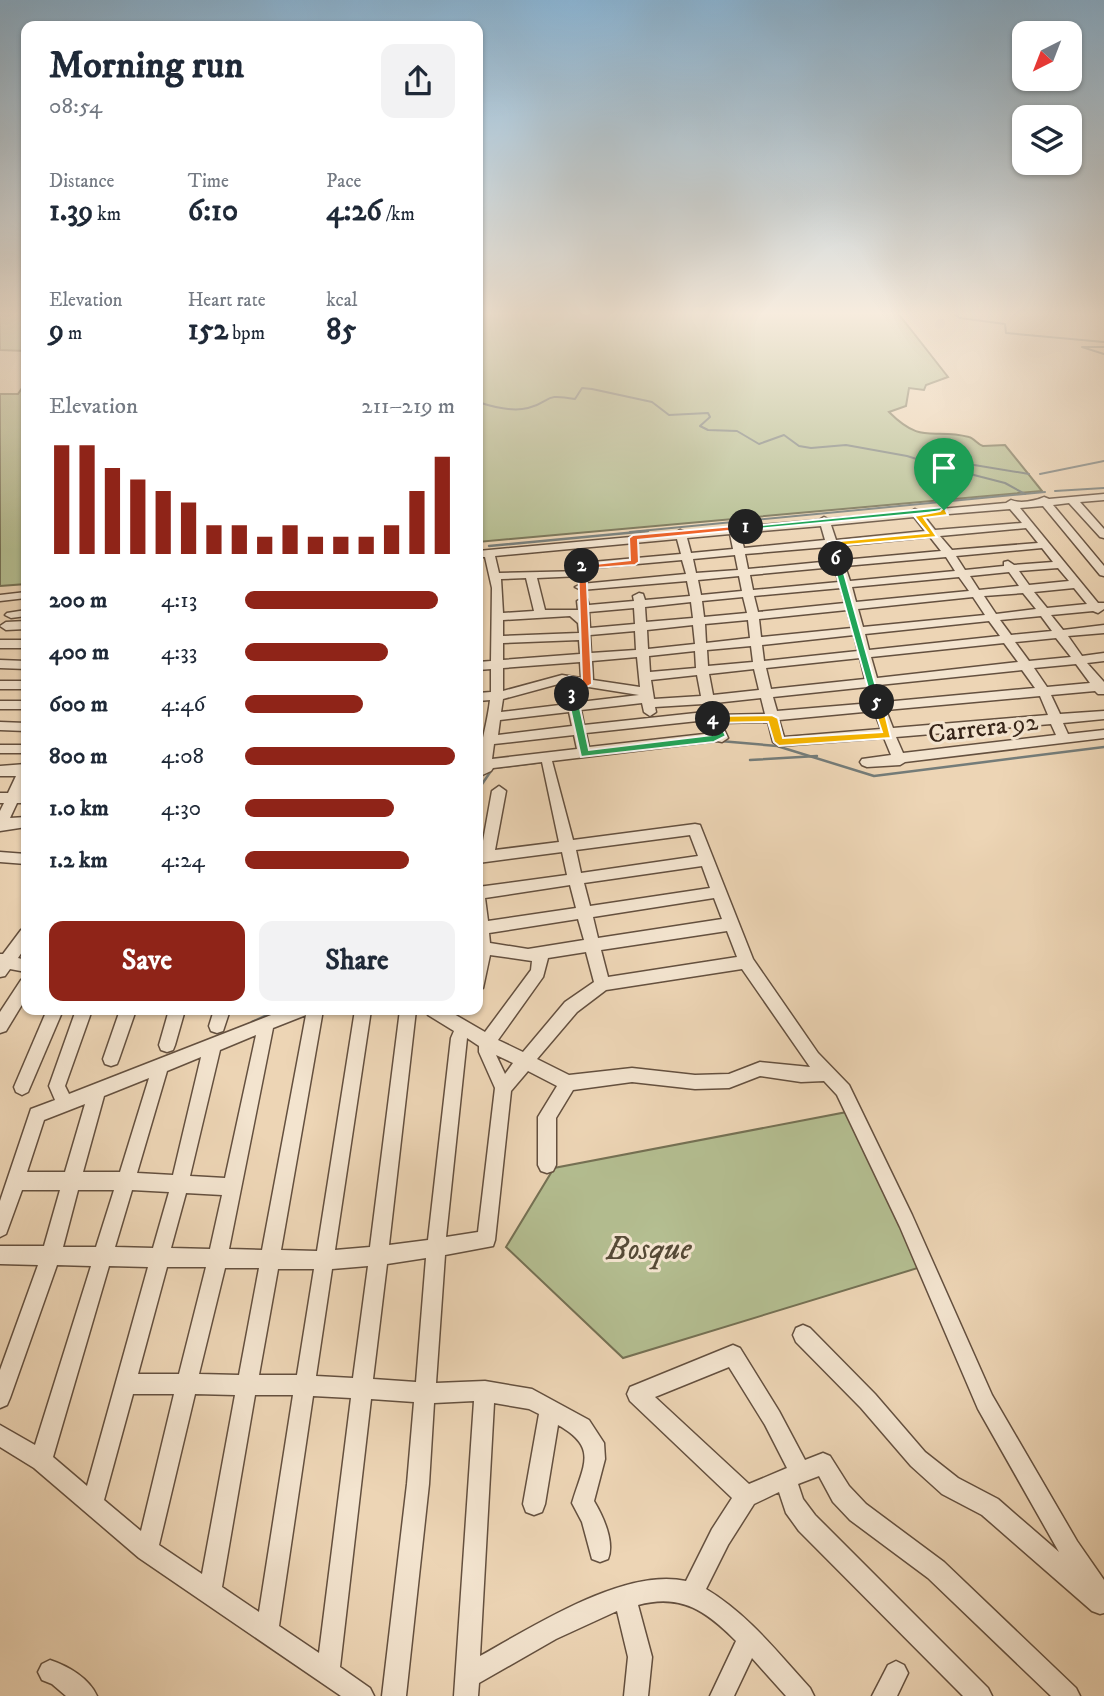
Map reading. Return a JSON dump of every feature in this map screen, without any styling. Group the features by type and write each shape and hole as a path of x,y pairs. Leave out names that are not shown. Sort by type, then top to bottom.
{"street":[{"path":"483,760 486,735 497,696 498,640 498,588 484,553 1044,500 1103,498"},
{"path":"1071,499 1104,535"},
{"path":"1044,500 1104,573"},
{"path":"1011,503 1104,615"},
{"path":"966,509 1102,689"},
{"path":"917,514 949,554 1044,692 1065,739"},
{"path":"824,520 852,607 870,681 888,735 900,760"},
{"path":"494,576 531,575 635,562 1029,525"},
{"path":"734,528 753,616 759,666 779,742 1104,715"},
{"path":"483,768 547,762 584,754 721,737 706,700 699,646 699,622 680,533"},
{"path":"633,538 644,677 652,720"},
{"path":"580,544 580,587 587,684"},
{"path":"580,587 1045,545"},
{"path":"498,640 640,604 1061,564"},
{"path":"531,575 541,615"},
{"path":"497,617 541,615 642,627 1077,584"},
{"path":"0,598 21,596"},
{"path":"483,666 643,653 1099,607"},
{"path":"21,615 9,620 21,624"},
{"path":"644,677 864,657 1104,629"},
{"path":"0,644 21,644"},
{"path":"493,717 648,698 706,700 1104,657"},
{"path":"0,664 21,665"},
{"path":"483,697 497,696 569,679 648,698"},
{"path":"569,679 584,754"},
{"path":"0,685 21,685"},
{"path":"486,735 539,734 652,720 772,717 1102,689"},
{"path":"0,705 21,705"},
{"path":"0,726 21,727"},
{"path":"539,734 601,984"},
{"name":"Carrera 92","path":"867,762 1104,734"},
{"path":"0,749 21,749"},
{"path":"0,771 21,771"},
{"path":"0,825 21,781"},
{"path":"483,854 499,791"},
{"path":"0,825 21,823"},
{"path":"483,858 695,829 746,962 812,1058 843,1090 985,1402 1069,1549 1104,1599"},
{"path":"0,857 21,859"},
{"path":"483,894 708,860"},
{"path":"718,892 584,915 483,928 483,948 528,955 541,954 731,925"},
{"path":"3,964 21,941"},
{"path":"0,1255 217,1260 326,1259 380,1256 485,1240 503,1088 487,1052 487,1042 538,972 541,954"},
{"path":"503,1088 527,1063 571,1007 601,984 746,962"},
{"path":"3,964 21,966"},
{"path":"0,1026 17,996"},
{"path":"22,1087 53,1015"},
{"path":"65,1104 57,1086 82,1015"},
{"path":"111,1059 126,1015"},
{"path":"167,1045 176,1015"},
{"path":"217,1026 220,1015"},
{"path":"0,1228 18,1181 37,1115 289,1015"},
{"path":"210,1590 314,1015"},
{"path":"267,1631 362,1015"},
{"path":"328,1671 407,1015"},
{"path":"450,1016 487,1042 568,1083 632,1075 695,1082 729,1081 760,1069 801,1075 826,1073"},
{"path":"394,1696 425,1393 436,1247 459,1038 450,1016"},
{"path":"147,1550 217,1260 266,1025"},
{"path":"92,1506 180,1183 212,1047"},
{"path":"41,1461 128,1181 160,1068"},
{"path":"547,1165 547,1117 568,1083"},
{"path":"0,1398 74,1182 97,1090"},
{"path":"18,1181 128,1181 232,1187"},
{"path":"803,1335 868,1401 918,1459 950,1486 990,1507 1104,1606"},
{"path":"746,1496 637,1394 733,1354 772,1418 792,1474 794,1505 826,1544 980,1696"},
{"path":"125,1384 305,1385 425,1393 485,1391 532,1399 582,1427 594,1443 595,1459 583,1503 592,1518 600,1551"},
{"path":"468,1685 485,1391"},
{"path":"534,1504 550,1409"},
{"path":"0,1436 41,1461 147,1550 210,1590 362,1696"},
{"path":"692,1594 720,1537 746,1496 792,1474 823,1463 841,1494 858,1512 936,1570 1068,1696"},
{"path":"468,1685 579,1615 625,1596 672,1587 713,1606 802,1696"},
{"path":"625,1596 640,1657 636,1696"},
{"path":"722,1696 749,1640"},
{"path":"50,1672 59,1675 85,1696"},
{"path":"884,1696 896,1673"}],"green space":[{"path":"21,391 21,584 0,586 0,394 18,394"},
{"path":"483,391 908,391 906,406 889,412 901,422 911,429 928,434 956,434 969,437 983,446 1005,445 1042,491 483,542"},
{"name":"Bosque","path":"847,1112 921,1267 623,1358 506,1247 554,1168"}],"waterway":[{"path":"483,403 522,409 552,397 575,399 580,391"},
{"path":"602,391 652,402 669,415 708,413 710,417 700,426 708,430 737,431 759,444 784,435 799,446 811,448 846,445 907,456 936,465 950,461 1029,474"},
{"path":"1040,474 1104,461"},
{"path":"939,466 1005,483 1025,494"},
{"path":"1055,491 1104,488"},
{"path":"1025,494 1045,492"},
{"path":"630,532 1025,494"},
{"path":"489,546 648,531"},
{"path":"720,741 777,746 811,756"},
{"path":"811,756 874,776 1104,747"},
{"path":"750,760 811,756"},
{"path":"811,756 817,756"},
{"path":"483,783 493,768 543,762"},
{"path":"252,1022 267,1015"}],"route":[{"path":"944,510 945,513 919,516 934,535 831,544 852,607 870,681 888,735 779,742 772,718 713,719 721,736 584,754 569,679 587,684 581,566 635,562 633,538 944,510"}]}
